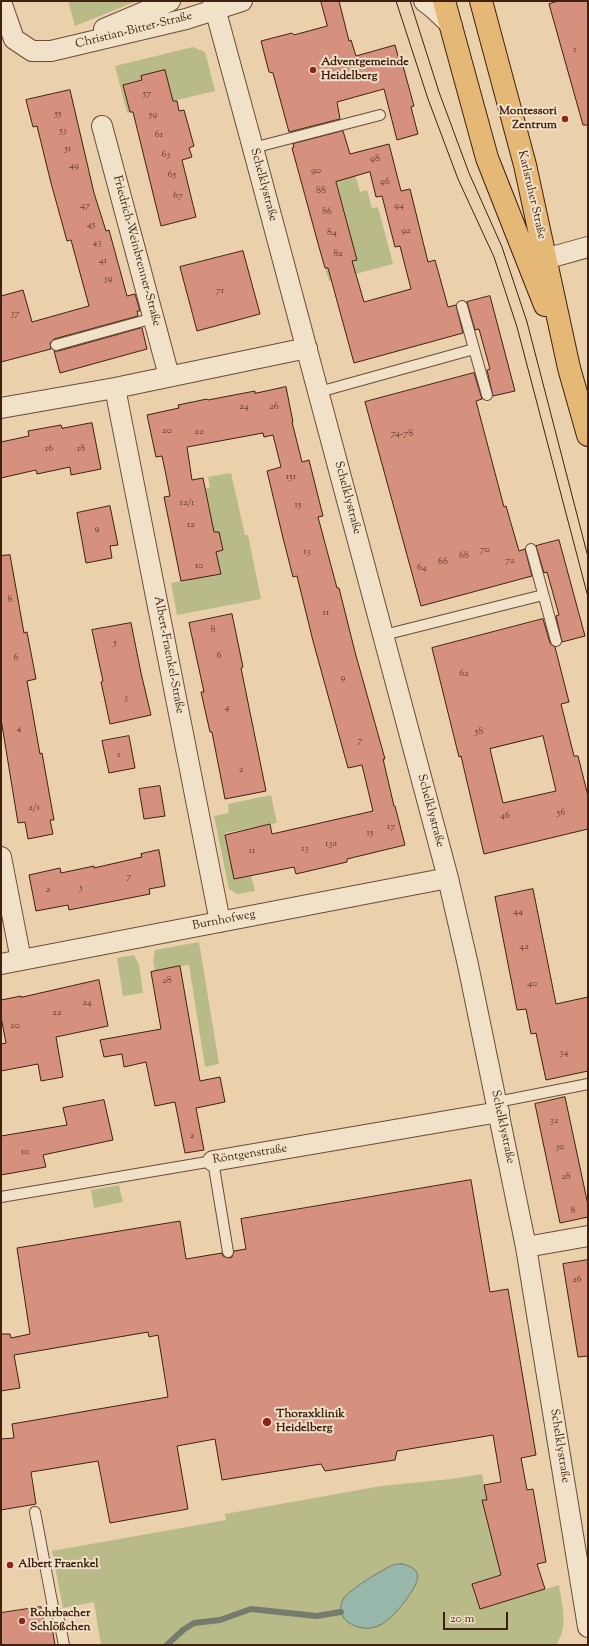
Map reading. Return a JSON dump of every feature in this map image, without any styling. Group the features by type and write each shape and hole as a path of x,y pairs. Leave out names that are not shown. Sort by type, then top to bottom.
{"main road":[{"name":"Karlsruher Straße","path":"444,1 487,158 569,368"},
{"name":"Karlsruher Straße","path":"481,1 525,165 569,368 588,435"}],"street":[{"name":"Christian-Bitter-Straße","path":"51,52 170,1"},
{"name":"Christian-Bitter-Straße","path":"1,2 14,39 32,51 51,52 186,19 214,5 242,1"},
{"path":"424,1 452,26"},
{"name":"Schelklystraße","path":"214,5 319,392 448,878 498,1107 526,1247 588,1627"},
{"name":"Friedrich-Weinbrenner-Straße","path":"102,126 169,376"},
{"path":"545,259 588,247"},
{"path":"1,408 115,388 307,348"},
{"name":"Albert-Fraenkel-Straße","path":"115,388 220,922"},
{"path":"2,863 21,960"},
{"name":"Burnhofweg","path":"1,964 448,878"},
{"name":"Röntgenstraße","path":"213,1161 498,1107"},
{"path":"526,1247 588,1236"}],"lane":[{"path":"253,148 380,115"},
{"path":"462,306 487,395"},
{"path":"56,345 154,318"},
{"path":"319,392 474,350"},
{"path":"531,549 556,641"},
{"path":"384,635 543,595"},
{"path":"498,1107 588,1084"},
{"path":"213,1161 228,1252"},
{"name":"Röntgenstraße","path":"1,1197 213,1161"},
{"path":"35,1512 53,1607 59,1620 64,1645"}],"green space":[{"path":"68,1 137,1 75,26"},
{"path":"193,47 205,52 215,91 173,101 141,76 142,80 123,85 130,112 127,113 115,66"},
{"path":"349,152 360,192 367,190 372,208 378,207 393,264 329,281 325,268 357,260 330,157"},
{"path":"231,473 245,535 248,535 261,599 177,615 171,583 220,573 216,552 223,550 219,532 214,532 205,489 210,487 208,477"},
{"path":"271,795 277,823 225,833 234,879 251,876 255,891 237,894 229,889 214,816 229,813 228,804"},
{"path":"199,942 219,1064 205,1067 189,965 155,971 153,961 155,950"},
{"path":"134,955 139,964 143,993 123,996 117,958"},
{"path":"119,1185 123,1202 94,1208 91,1190"},
{"path":"482,1474 487,1500 482,1500 501,1575 472,1584 480,1609 559,1585 564,1616 562,1631 556,1645 101,1645 94,1602 63,1608 52,1551 226,1520 225,1514 381,1486 451,1479"}],"shaded area":[{"path":"402,1564 414,1569 418,1578 413,1590 394,1614 384,1623 371,1628 358,1627 347,1621 341,1611 341,1605 347,1594 382,1571 394,1565"}],"building":[{"name":"Adventgemeinde Heidelberg","path":"321,1 339,1 349,41 351,40 356,56 395,45 401,67 403,66 414,106 411,107 418,134 397,140 384,89 337,102 340,119 289,132 273,73 269,72 261,41 292,33 294,35 327,26"},
{"path":"559,1 588,1 588,125 583,125 549,4"},
{"path":"165,70 173,101 177,101 179,111 184,110 194,146 189,148 192,157 182,160 196,217 161,226 133,112 130,112 123,85 142,80 141,76"},
{"path":"70,90 94,193 106,231 109,230 127,296 135,294 140,311 137,311 138,316 54,339 50,343 51,349 1,362 1,296 23,290 32,322 89,306 71,240 67,241 37,126 33,127 26,100"},
{"path":"343,131 350,154 389,144 401,191 410,189 428,262 435,260 448,307 456,305 463,333 354,363 328,268 325,268 319,247 292,148 294,147 293,144","holes":["370,172 376,197 382,196 395,247 400,246 411,289 364,302 352,261 357,260 336,182"]},
{"path":"243,251 260,314 197,331 180,267"},
{"path":"490,296 515,391 493,396 487,370 490,369 479,329 475,330 467,302"},
{"path":"142,328 147,349 60,373 54,351"},
{"path":"474,373 482,399 476,401 504,507 506,506 519,551 525,549 532,576 421,606 365,402"},
{"path":"286,387 292,422 302,462 309,460 323,516 318,517 337,588 339,588 385,759 383,759 405,845 347,859 347,862 296,874 294,867 234,879 225,835 270,824 272,834 373,811 362,765 348,768 313,641 297,576 293,577 267,471 281,467 273,435 264,437 263,433 187,447 192,480 203,478 214,532 219,532 223,550 216,552 221,574 181,581 164,497 170,496 166,475 162,456 156,457 147,415 179,408 178,405 207,399 255,391 255,393"},
{"path":"92,423 101,469 71,475 70,467 37,474 36,470 1,478 1,442 29,436 28,431 61,425 62,428"},
{"path":"110,506 118,545 110,546 112,558 86,563 77,513"},
{"path":"559,540 585,636 562,642 556,616 559,615 547,572 544,573 536,546"},
{"path":"10,555 24,633 27,632 36,679 27,681 54,820 50,820 53,834 28,839 25,822 18,823 1,719 1,556"},
{"path":"232,614 243,667 241,668 266,791 225,799 212,732 210,732 201,692 204,692 189,623"},
{"path":"543,619 550,643 555,647 569,702 561,704 574,756 578,756 588,796 588,829 484,854 461,756 459,757 432,648","holes":["543,736 556,791 503,803 490,749"]},
{"path":"131,623 151,715 110,724 101,682 103,681 92,630"},
{"path":"129,736 135,768 109,773 102,741"},
{"path":"160,786 165,816 144,819 139,789"},
{"path":"159,850 165,886 149,889 150,894 69,910 68,905 36,911 29,875 60,868 61,873 94,866 94,868 142,857 141,854"},
{"path":"533,889 556,1004 588,997 588,1071 546,1080 536,1033 531,1034 526,1009 517,1010 495,897"},
{"path":"180,966 200,1081 220,1077 225,1102 196,1108 204,1150 185,1153 175,1102 155,1106 146,1062 124,1067 122,1054 104,1057 100,1040 161,1029 151,972"},
{"path":"99,980 108,1026 56,1037 63,1077 41,1081 38,1064 1,1071 1,1044 6,1043 1,1017 1,1000"},
{"path":"565,1097 588,1205 588,1217 560,1223 535,1104"},
{"path":"104,1100 113,1140 43,1155 46,1167 1,1175 1,1136 67,1125 63,1108"},
{"path":"471,1180 490,1292 508,1289 536,1455 521,1458 527,1490 533,1489 546,1562 537,1564 545,1589 480,1609 472,1584 501,1575 482,1500 487,1500 484,1485 501,1482 493,1435 397,1451 395,1460 325,1471 321,1464 222,1480 215,1439 177,1446 188,1509 110,1523 98,1461 31,1472 36,1504 1,1510 1,1439 14,1438 12,1424 168,1397 158,1335 149,1337 148,1332 14,1355 20,1388 1,1391 1,1334 10,1334 11,1338 30,1334 17,1248 180,1221 186,1259 222,1253 223,1256 229,1258 232,1257 234,1251 246,1249 241,1219"},
{"path":"588,1260 588,1356 578,1357 563,1264"},
{"name":"Rohrbacher Schlößchen","path":"41,1607 45,1628 52,1627 55,1645 1,1645 1,1613"}],"waterway":[{"path":"167,1645 183,1630 194,1623 220,1620 251,1609 316,1616 341,1612"}],"tram line":[{"path":"396,1 428,99 458,179 494,257 517,327 588,597"},
{"path":"410,1 439,92 469,173 502,247 527,322 588,557"}],"place":[{"name":"Adventgemeinde Heidelberg","path":"313,70"},
{"name":"Montessori Zentrum","path":"565,119"},
{"name":"Thoraxklinik Heidelberg","path":"267,1422"},
{"name":"Albert Fraenkel","path":"10,1565"},
{"name":"Rohrbacher Schlößchen","path":"22,1621"}]}
